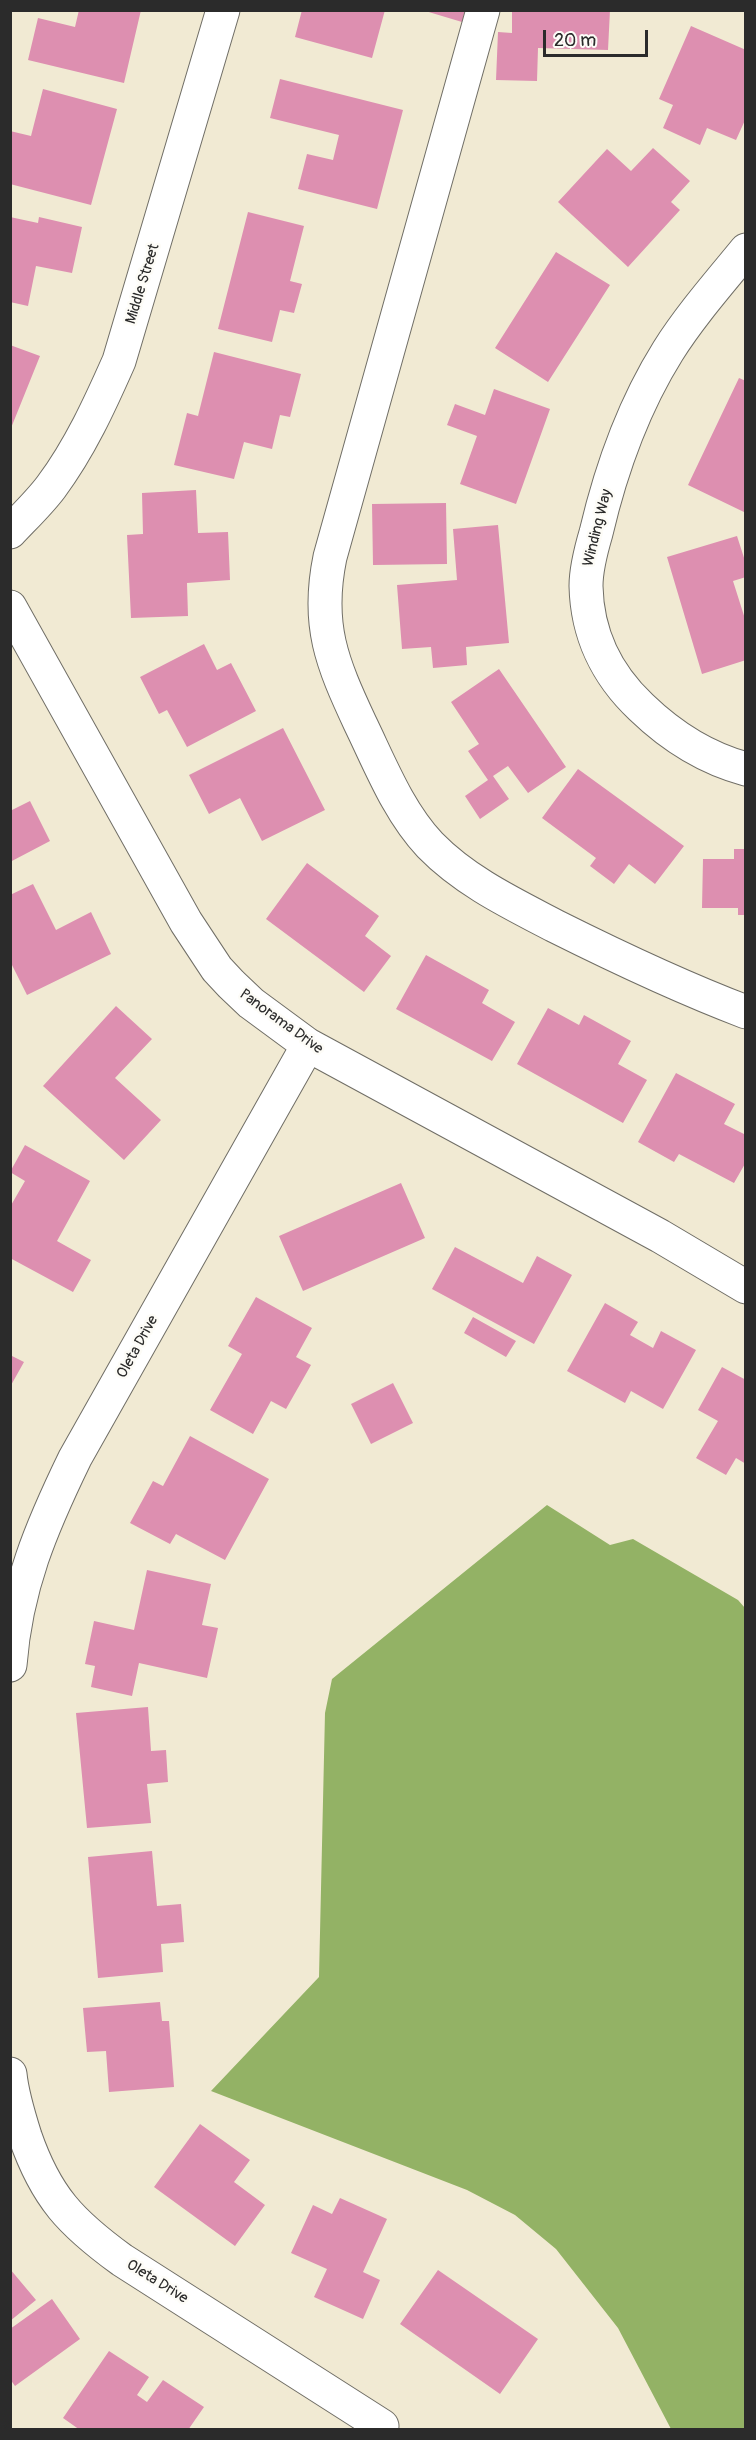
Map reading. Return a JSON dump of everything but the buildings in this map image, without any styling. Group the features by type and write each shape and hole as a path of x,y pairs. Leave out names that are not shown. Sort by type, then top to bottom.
{"street":[{"name":"Middle Street","path":"10,532 50,489 66,466 100,403 119,361 223,10"},
{"path":"483,10 330,557 324,601 326,631 333,660 391,787 430,844 460,871 492,893 576,936 685,989 746,1012"},
{"name":"Winding Way","path":"746,250 668,351 635,411 603,503 589,557 586,585 588,610 599,650 622,689 662,726 687,744 713,759 746,769"},
{"name":"Panorama Drive","path":"10,607 186,922 212,962 251,1003 308,1045 660,1236 746,1287"},
{"name":"Oleta Drive","path":"10,1665 17,1610 29,1562 49,1512 75,1458 308,1045"},
{"name":"Oleta Drive","path":"10,2074 22,2125 40,2175 64,2211 82,2229 122,2260 382,2426"}],"green space":[{"path":"547,1505 610,1545 633,1539 738,1600 745,1608 745,2429 671,2429 618,2328 556,2249 515,2215 467,2190 211,2091 319,1977 325,1713 332,1679"}]}
